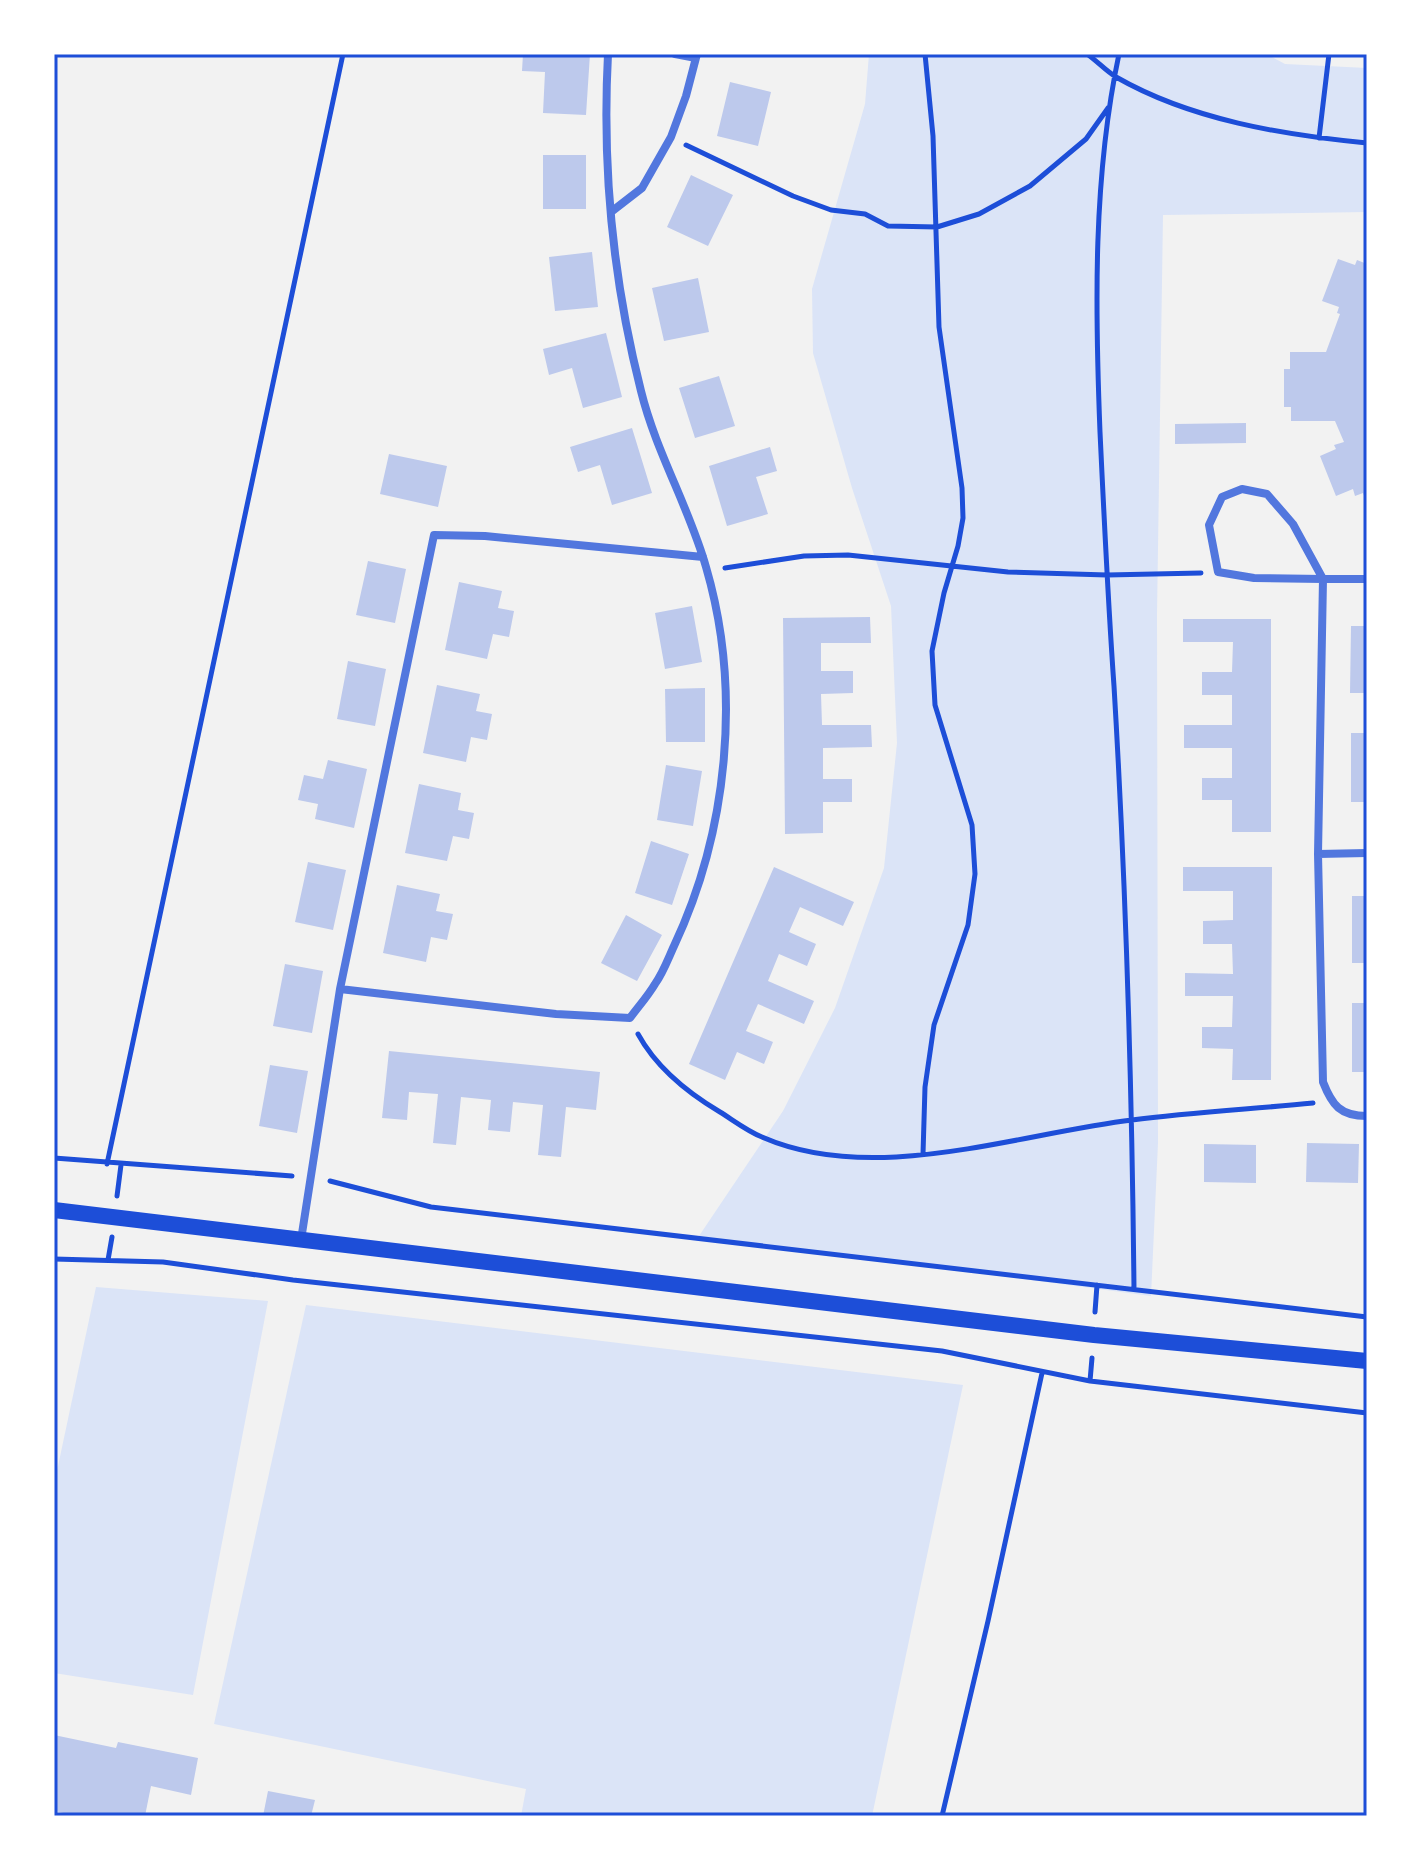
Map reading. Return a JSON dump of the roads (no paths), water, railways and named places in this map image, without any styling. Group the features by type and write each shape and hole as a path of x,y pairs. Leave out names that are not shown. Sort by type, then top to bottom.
{"main road":[{"path":"54,1210 1094,1335 1367,1361"}],"street":[{"path":"340,989 556,1014 630,1018 656,983 689,913 707,863 723,775 726,699 717,620 703,557 641,393 616,267 606,161 608,54"},
{"path":"611,212 642,188 671,137 697,56 675,54"},
{"path":"1367,579 1323,579 1254,578 1218,572 1209,525 1222,497 1242,489 1267,494 1293,524 1323,579 1318,854 1323,1082 1330,1102 1353,1116 1367,1116"},
{"path":"301,1241 340,989 434,535 485,536 703,557"},
{"path":"1318,854 1367,853"}]}
